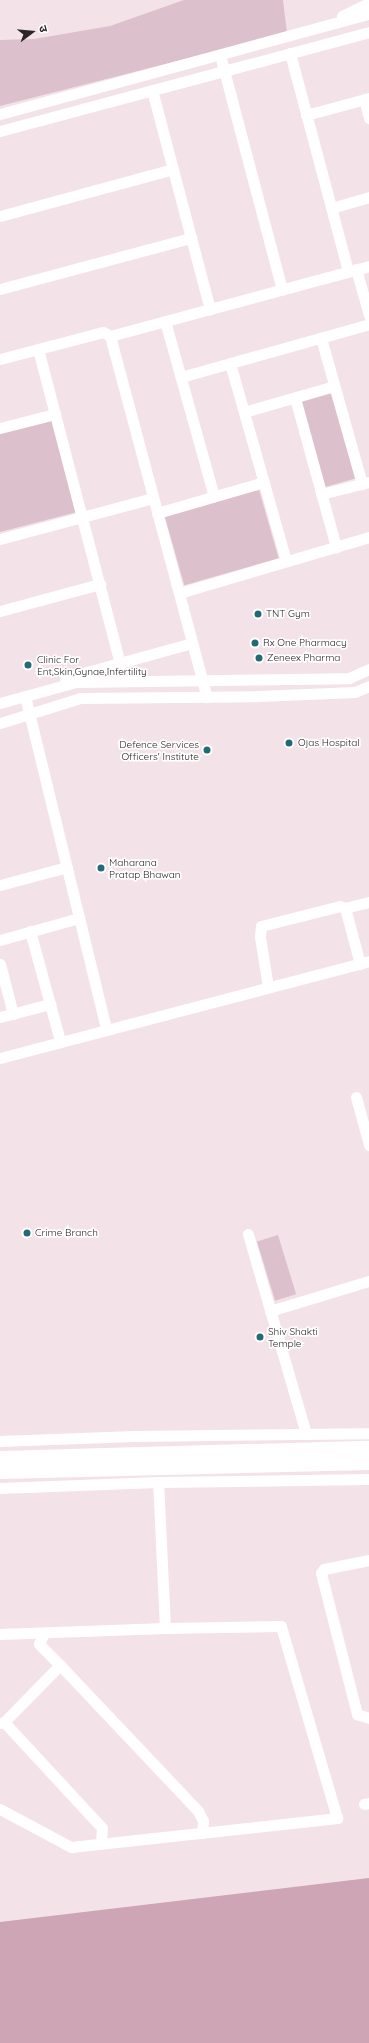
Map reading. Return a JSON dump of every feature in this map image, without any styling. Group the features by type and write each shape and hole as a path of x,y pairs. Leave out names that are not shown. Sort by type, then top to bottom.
{"highway":[{"path":"0,1459 369,1449"},
{"path":"0,1471 369,1462"}],"street":[{"path":"329,24 344,14 369,4"},
{"path":"0,114 369,14"},
{"path":"0,131 369,32"},
{"path":"290,53 331,208 369,315"},
{"path":"220,55 282,290"},
{"path":"152,90 210,309"},
{"path":"306,115 366,99 369,118"},
{"path":"0,216 173,169"},
{"path":"331,208 369,197"},
{"path":"0,289 191,238"},
{"path":"0,359 103,332 110,336 369,266"},
{"path":"165,321 214,496"},
{"path":"181,377 369,324"},
{"path":"110,336 207,697"},
{"path":"321,338 334,386 366,483 321,494"},
{"path":"38,349 120,663"},
{"path":"230,363 286,561"},
{"path":"244,412 334,386"},
{"path":"295,398 336,547"},
{"path":"0,428 55,414"},
{"path":"157,513 264,482"},
{"path":"0,539 153,498"},
{"path":"179,593 369,537"},
{"path":"0,611 100,584"},
{"path":"50,689 65,678 192,643"},
{"path":"0,702 76,682 349,678 369,669"},
{"path":"0,723 81,698 207,697 354,692 369,686"},
{"path":"25,696 106,1028"},
{"path":"0,885 67,867"},
{"path":"268,987 260,936 261,926 340,906 345,908 369,902"},
{"path":"0,1058 106,1028 364,962 345,908"},
{"path":"0,940 79,918"},
{"path":"30,931 60,1041"},
{"path":"0,964 13,1014"},
{"path":"0,1017 50,1004"},
{"path":"356,1097 369,1145"},
{"path":"248,1234 306,1434"},
{"path":"270,1311 369,1281"},
{"path":"2,1438 369,1433"},
{"path":"0,1488 158,1482 369,1479"},
{"path":"158,1482 165,1628"},
{"path":"369,1560 324,1569 321,1573 357,1714 369,1718"},
{"path":"0,1634 165,1628 281,1626 337,1818 71,1847 0,1809"},
{"path":"44,1633 39,1644 198,1811 203,1821 202,1833"},
{"path":"60,1665 2,1723 102,1828 101,1844"}],"shaded area":[{"path":"184,0 283,0 287,33 0,106 0,40 34,39 110,26"},
{"path":"330,391 355,478 324,487 299,400"},
{"path":"52,419 77,512 0,532 0,432"},
{"path":"259,490 279,558 184,585 165,517"},
{"path":"278,1235 296,1294 275,1301 257,1241"},
{"path":"369,1878 369,2043 0,2043 0,1922"}],"place":[{"name":"TNT Gym","path":"258,614"},
{"name":"Rx One Pharmacy","path":"255,643"},
{"name":"Zeneex Pharma","path":"259,658"},
{"name":"Clinic For Ent,Skin,Gynae,Infertility","path":"28,665"},
{"name":"Ojas Hospital","path":"289,743"},
{"name":"Defence Services Officers' Institute","path":"207,750"},
{"name":"Maharana Pratap Bhawan","path":"101,868"},
{"name":"Crime Branch","path":"27,1233"},
{"name":"Shiv Shakti Temple","path":"260,1337"}]}
